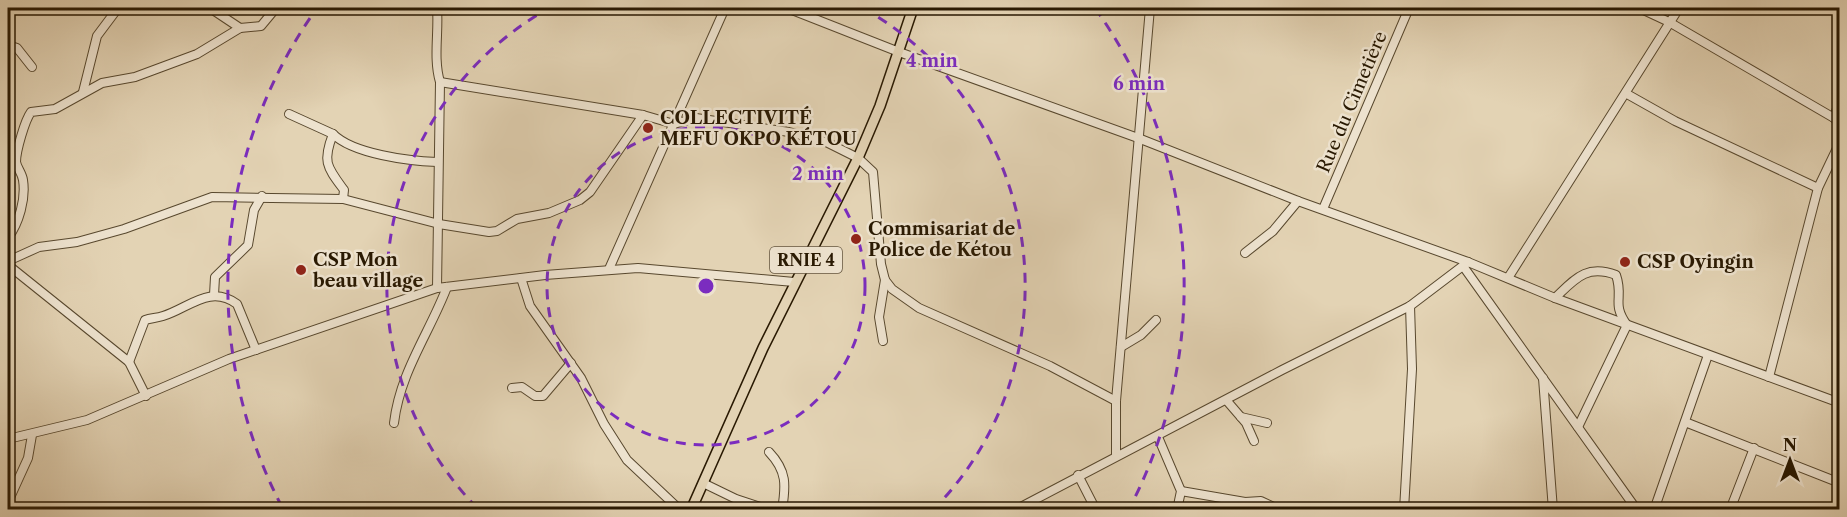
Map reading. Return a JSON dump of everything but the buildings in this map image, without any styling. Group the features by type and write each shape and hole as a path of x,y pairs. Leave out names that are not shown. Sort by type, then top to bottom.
{"main road":[{"name":"RNIE 4","path":"691,510 737,402 794,282 858,158 914,8"}],"street":[{"path":"83,92 97,36 118,8"},
{"path":"210,8 240,28"},
{"path":"8,238 14,231 21,210 23,180 16,161 27,117 36,109 55,109 102,83 135,76 197,54 240,28 261,26 276,8"},
{"path":"437,8 438,39 435,57 440,82 437,162 439,224 437,288"},
{"path":"609,269 725,8"},
{"path":"787,8 899,52 1138,138 1298,201 1839,403"},
{"path":"1116,456 1116,401 1150,8"},
{"name":"Rue du Cimetière","path":"1323,209 1409,8"},
{"path":"1639,8 1669,22 1837,121 1839,99"},
{"path":"1508,278 1627,94 1679,8"},
{"path":"8,45 17,48 32,67"},
{"path":"440,82 643,115 674,123 696,118"},
{"path":"1627,94 1675,121 1818,188"},
{"path":"680,110 696,118 789,132 826,142 858,158 873,172 875,217 885,280 879,317 883,341"},
{"path":"289,114 333,134 342,141 396,158 437,162"},
{"path":"146,396 129,362 8,263 39,247 77,242 123,229 196,200 212,197 343,199 439,224 497,231 517,219 539,216 580,200 604,175 643,115"},
{"path":"333,134 326,162 327,168 344,190 343,199"},
{"path":"1769,377 1818,188 1839,142"},
{"path":"214,295 215,277 248,245 254,210 262,196"},
{"path":"1245,253 1273,231 1298,201"},
{"path":"1015,510 1078,475 1158,437 1282,370 1410,306 1465,264"},
{"path":"1465,264 1637,510"},
{"path":"8,440 87,420 256,350 437,288 609,269 638,268 794,282"},
{"path":"1555,298 1583,273 1604,270 1616,275 1620,287 1618,312 1627,325"},
{"path":"521,278 530,306 571,363 627,460 680,510"},
{"path":"885,280 892,289 919,308 1050,366 1116,401"},
{"path":"394,423 400,389 447,287"},
{"path":"129,362 145,320 163,316 192,301 214,295 237,304 256,350"},
{"path":"1404,510 1412,369 1410,306"},
{"path":"1121,347 1141,335 1156,320"},
{"path":"1578,427 1627,325"},
{"path":"1654,510 1708,355"},
{"path":"512,388 522,387 535,396 543,396 571,363"},
{"path":"1542,377 1553,510"},
{"path":"1227,401 1240,417 1254,441"},
{"path":"1240,417 1267,423"},
{"path":"1685,422 1839,483"},
{"path":"8,502 28,458 32,435"},
{"path":"1158,437 1181,491 1177,510"},
{"path":"1730,510 1754,448"},
{"path":"769,452 784,471 786,484 782,510"},
{"path":"1078,475 1096,510"},
{"path":"703,483 736,500 769,510"},
{"path":"1181,491 1245,502 1261,501 1280,510"},
{"path":"1817,510 1839,505"}],"place":[{"name":"COLLECTIVITÉ MEFU OKPO KÉTOU","path":"648,128"},
{"name":"Commisariat de Police de Kétou","path":"856,239"},
{"name":"CSP Oyingin","path":"1625,262"},
{"name":"CSP Mon beau village","path":"301,270"}]}
